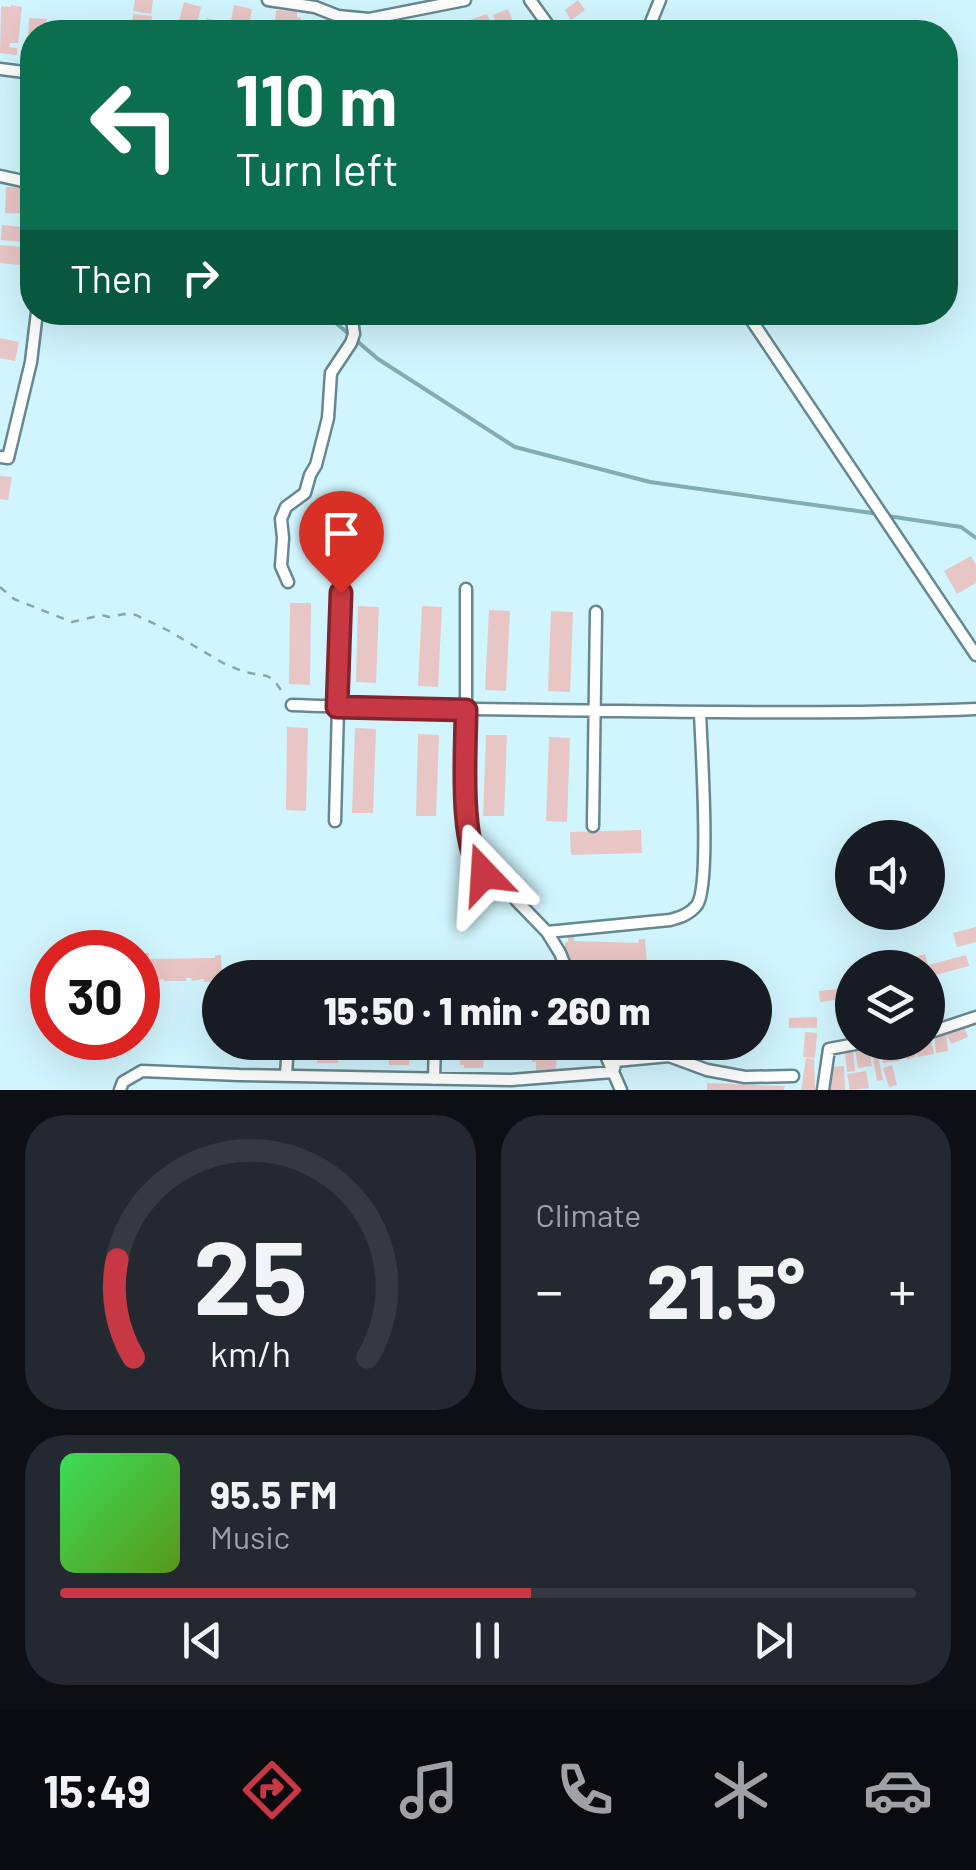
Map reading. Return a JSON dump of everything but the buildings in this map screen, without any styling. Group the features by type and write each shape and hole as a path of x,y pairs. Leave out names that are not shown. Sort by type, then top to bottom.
{"street":[{"path":"268,0 317,4 338,16 369,19 426,4 464,0"},
{"path":"0,457 8,458 31,362 35,325"},
{"path":"288,582 281,566 281,519 286,507 305,493 316,465 328,418 331,374 351,344 353,325"},
{"path":"755,325 976,656"},
{"path":"466,588 466,819 475,860 484,874 510,878 516,900 548,932 563,960"},
{"path":"335,822 341,593"},
{"path":"594,826 596,612"},
{"path":"292,705 700,712 976,710"},
{"path":"548,932 670,920 685,916 696,906 702,885 704,826 700,712"},
{"path":"945,1027 976,1017"},
{"path":"823,1090 829,1049 835,1048"},
{"path":"614,1072 616,1061 669,1056 707,1070 745,1077 792,1076"},
{"path":"286,1076 287,1060"},
{"path":"434,1079 435,1060"},
{"path":"608,1060 621,1090"},
{"path":"120,1090 123,1082 142,1071 391,1084 614,1072"},
{"path":"239,1075 239,1090"}],"path":[{"path":"0,587 14,600 72,622 97,616 136,615 223,663 274,680 292,705"}],"waterway":[{"path":"338,325 378,359 515,447 650,482 879,514"},
{"path":"888,516 961,527 976,538"}],"route":[{"path":"341,593 337,707 466,710 466,819 475,860 484,874"}]}
